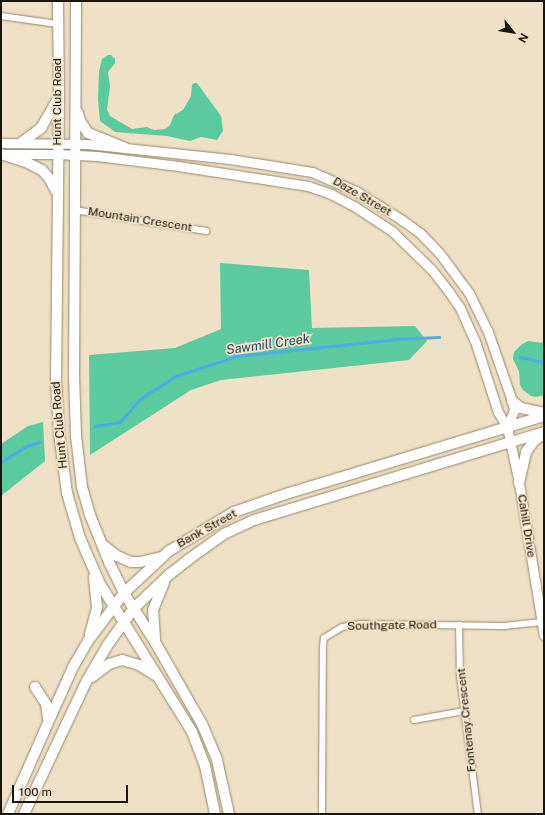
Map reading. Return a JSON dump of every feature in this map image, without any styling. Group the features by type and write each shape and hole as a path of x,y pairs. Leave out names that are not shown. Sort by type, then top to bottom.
{"main road":[{"name":"Hunt Club Road","path":"58,1 57,24 59,97 57,142 56,382 59,433 64,476 75,523 93,569 113,606 192,732 205,766 215,814"},
{"name":"Hunt Club Road","path":"76,1 74,376 76,436 81,474 90,515 124,593 196,711 212,747 220,772 229,814"},
{"path":"22,142 41,128 59,97"},
{"path":"76,106 80,121 88,133 125,148"},
{"path":"1,154 26,162 42,170 49,178 57,193"},
{"path":"512,401 521,408 544,414"},
{"name":"Bank Street","path":"8,814 74,667 88,642 124,593 161,557 177,545 234,512 507,427 544,414"},
{"path":"519,483 526,452 534,441 544,433"},
{"name":"Bank Street","path":"24,814 77,704 86,682 104,652 134,608 170,574 224,534 254,520 317,500 544,433"},
{"path":"426,451 428,467"},
{"path":"64,476 81,474"},
{"path":"314,486 317,500"},
{"path":"218,521 224,534"},
{"path":"102,545 117,556 132,562 140,562 161,557"},
{"path":"88,642 97,607 93,569"},
{"path":"155,642 153,610 160,590 170,574"},
{"path":"86,682 104,667 120,660 139,664 159,678"},
{"path":"35,687 45,700 48,709 48,723"},
{"path":"61,695 77,704"}],"street":[{"path":"1,16 57,24"},
{"name":"Daze Street","path":"1,142 75,143 230,159 312,172 356,191 402,220 420,234 440,254 465,288 479,312 512,401 514,410 507,427"},
{"name":"Daze Street","path":"1,154 75,155 178,166 308,186 331,194 354,206 392,232 432,270 460,308 482,361 498,412 507,427 510,442"},
{"path":"228,174 230,159"},
{"path":"308,186 312,172"},
{"name":"Mountain Crescent","path":"74,210 206,231"},
{"path":"392,232 402,220"},
{"path":"482,361 496,355"},
{"name":"Cahill Drive","path":"510,442 519,483 544,635"},
{"name":"Southgate Road","path":"322,814 324,638 342,627 360,624 504,626 543,622"},
{"name":"Fontenay Crescent","path":"459,625 460,676 478,814"},
{"path":"414,720 464,711"}],"green space":[{"path":"108,55 111,55 115,59 115,63 108,72 110,86 107,109 110,116 132,129 147,127 154,130 165,129 170,125 174,115 183,110 191,96 192,85 197,83 221,116 223,131 217,140 201,137 190,141 167,136 115,132 100,121 98,100 99,71 102,59"},
{"path":"220,263 309,270 312,328 415,326 427,341 409,360 221,380 191,390 90,455 89,355 175,348 221,329"},
{"path":"528,341 544,343 544,395 536,397 531,396 523,390 520,385 519,371 513,359 514,352 522,344"},
{"path":"43,422 45,461 1,496 1,444 28,426"}],"waterway":[{"name":"Sawmill Creek","path":"95,426 120,422 140,399 176,376 237,356 398,339 439,337"},
{"name":"Sawmill Creek","path":"520,357 544,362"},
{"name":"Sawmill Creek","path":"1,462 27,446 39,442"}]}
